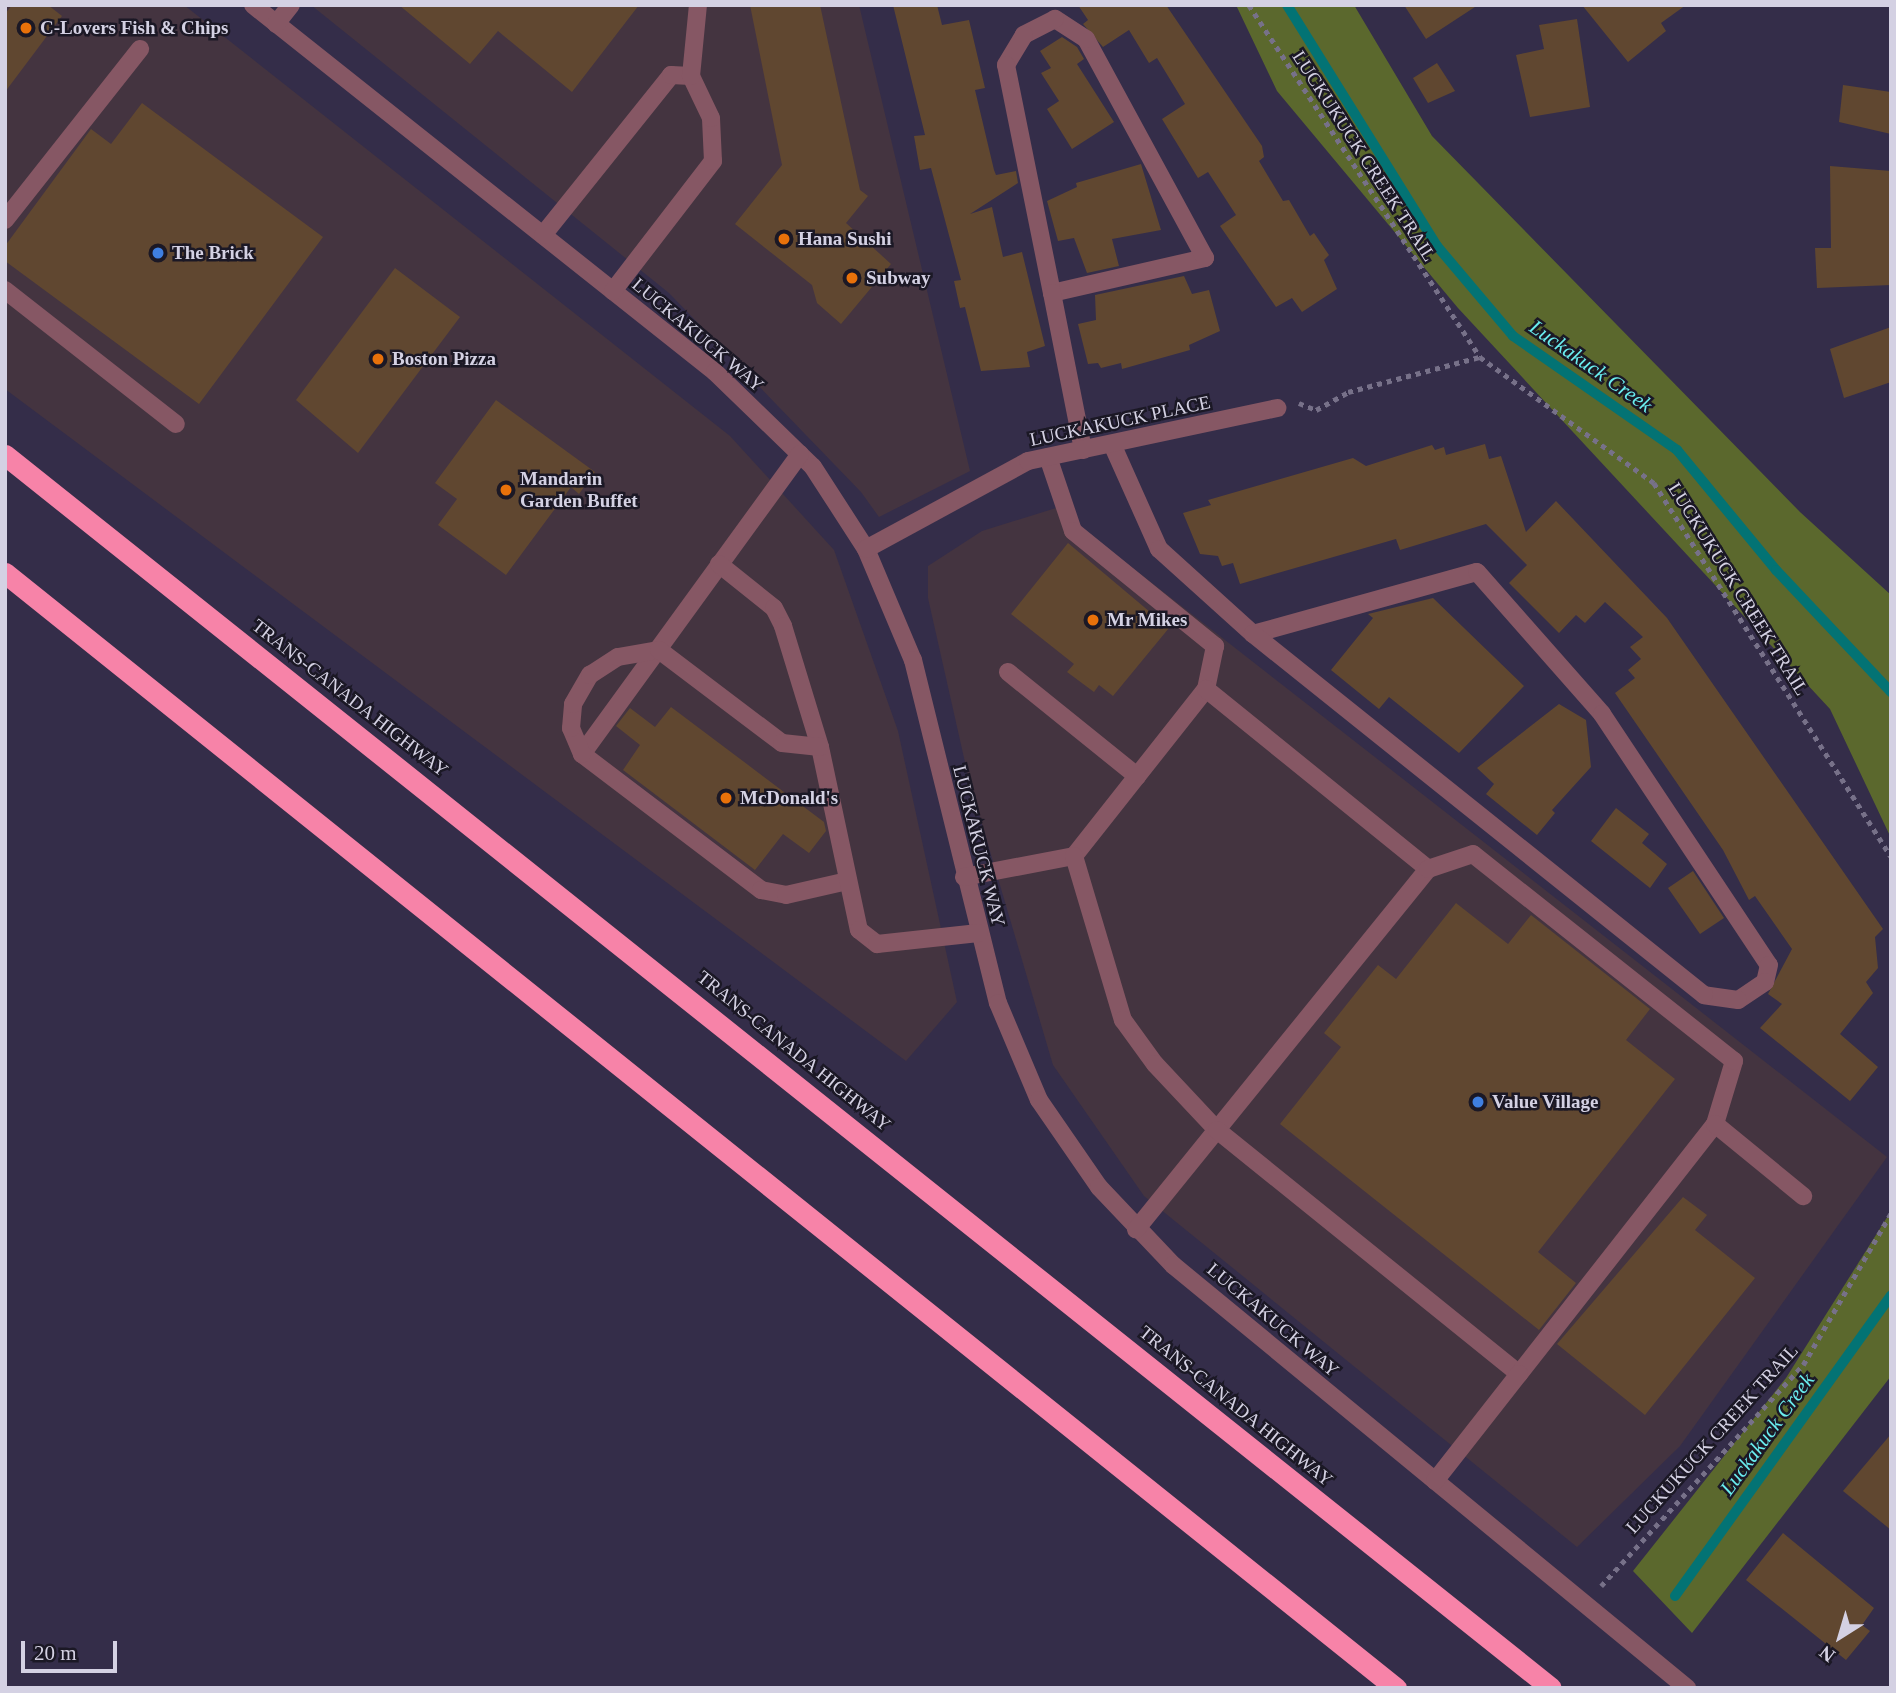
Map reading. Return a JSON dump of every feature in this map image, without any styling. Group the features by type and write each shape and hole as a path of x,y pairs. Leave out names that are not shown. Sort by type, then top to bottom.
{"highway":[{"name":"TRANS-CANADA HIGHWAY","path":"5,455 1551,1688"},
{"path":"5,573 1395,1688"}],"street":[{"name":"LUCKAKUCK WAY","path":"253,5 715,372 800,454 866,549 913,660 964,877 998,1003 1039,1100 1099,1187 1136,1229 1435,1481 1687,1688"},
{"path":"276,24 291,5"},
{"path":"613,291 713,160 711,118 691,76 698,5"},
{"path":"1052,293 1205,258 1086,39 1051,12 1024,35 1006,65 1083,450"},
{"path":"5,220 140,50"},
{"path":"543,235 671,75 691,76"},
{"path":"5,290 176,424"},
{"name":"LUCKAKUCK PLACE","path":"866,549 1028,461 1277,408"},
{"path":"1112,444 1160,549 1254,634 1704,995 1738,1000 1765,982 1769,965 1602,714 1477,572 1254,634"},
{"path":"582,754 800,454"},
{"path":"964,877 1074,856 1206,688 1215,646 1073,531 1048,457"},
{"path":"719,564 774,608 820,747 859,930 877,944 978,933"},
{"path":"820,747 782,743 659,650 618,657 590,675 573,704 571,728 582,754 761,890 786,895 847,881"},
{"path":"1008,673 1137,776"},
{"path":"1206,688 1428,869"},
{"path":"1136,1229 1428,869 1472,854 1734,1061 1714,1124 1435,1481"},
{"path":"1074,856 1124,1020 1155,1064 1217,1130 1519,1374"},
{"path":"1714,1124 1803,1196"}],"path":[{"name":"LUCKUKUCK CREEK TRAIL","path":"1249,5 1479,357 1654,483 1891,856"},
{"path":"1277,408 1301,402 1317,410 1348,392 1479,357"},
{"name":"LUCKUKUCK CREEK TRAIL","path":"1586,1605 1625,1555 1803,1365 1891,1213"}],"shaded area":[{"path":"5,5 184,5 730,436 834,550 898,731 957,1002 906,1061 5,389"},
{"path":"311,5 859,5 970,471 879,517 861,492 669,293"},
{"path":"1056,508 1887,1157 1680,1446 1577,1547 1144,1196 1053,1065 969,780 928,598 928,566 982,531"}],"green space":[{"path":"1236,5 1354,5 1432,136 1800,512 1891,595 1891,838 1830,709 1458,308 1277,91"},
{"path":"1891,1211 1891,1376 1692,1633 1633,1571 1786,1378"}],"building":[{"path":"12,5 48,5 62,16 5,92 5,14"},
{"path":"399,5 639,5 572,92 498,31 470,64"},
{"path":"750,5 820,5 860,190 868,196 846,223 891,264 841,324 817,303 812,285 735,224 782,165"},
{"path":"893,5 937,5 942,25 969,20 985,88 975,90 994,170 996,175 1016,171 1018,183 970,214 992,207 1003,257 1022,252 1045,346 1027,352 1030,367 981,371 965,307 960,308 954,281 961,280 931,168 920,170 914,136 925,135"},
{"path":"1078,5 1166,5 1262,146 1264,157 1259,161 1283,201 1289,200 1310,236 1314,233 1329,255 1324,260 1337,289 1302,312 1292,298 1276,307 1220,226 1236,215 1208,172 1198,178 1162,119 1185,104 1157,58 1149,63 1129,30 1103,47 1083,24 1088,20"},
{"path":"1404,5 1478,5 1426,39"},
{"path":"1582,5 1686,5 1661,23 1666,31 1628,62"},
{"path":"1577,19 1590,107 1530,117 1516,55 1544,49 1539,25"},
{"path":"1062,37 1077,47 1084,59 1077,64 1114,122 1072,149 1047,109 1059,101 1041,73 1051,68 1040,51"},
{"path":"1437,63 1455,91 1428,103 1413,78"},
{"path":"1843,85 1891,92 1891,134 1839,122"},
{"name":"The Brick","path":"142,103 323,237 199,404 5,261 5,246 91,129 111,144"},
{"path":"1141,164 1161,230 1112,239 1119,266 1087,273 1074,238 1058,241 1047,201 1077,187 1076,183"},
{"path":"1830,166 1891,171 1891,285 1817,288 1815,248 1831,248"},
{"name":"Boston Pizza","path":"395,268 460,317 358,453 296,400"},
{"path":"1184,276 1192,294 1209,290 1220,331 1189,345 1190,350 1122,369 1121,363 1101,368 1098,363 1088,364 1078,324 1096,320 1095,295"},
{"path":"1891,327 1891,382 1844,398 1830,349"},
{"name":"Mandarin Garden Buffet","path":"496,400 595,472 579,494 571,487 506,575 438,525 457,499 435,483"},
{"path":"1485,444 1489,459 1501,456 1526,532 1556,501 1667,618 1883,929 1875,937 1878,968 1866,982 1873,993 1840,1034 1878,1067 1850,1101 1760,1028 1782,1004 1768,994 1792,949 1755,896 1749,900 1723,850 1615,693 1635,678 1628,670 1641,659 1630,647 1643,637 1605,602 1585,623 1576,615 1559,633 1509,583 1527,565 1486,524 1400,550 1396,539 1240,584 1233,563 1222,566 1218,556 1200,554 1183,513 1211,505 1208,500 1353,458 1366,466 1432,445 1435,450 1444,447 1446,455"},
{"name":"Mr Mikes","path":"1068,543 1169,628 1113,696 1099,685 1094,692 1067,672 1074,664 1011,614"},
{"path":"1433,598 1524,686 1459,753 1389,697 1379,709 1331,670 1373,618 1368,614"},
{"path":"1559,704 1586,720 1591,767 1552,810 1555,813 1537,835 1486,794 1494,784 1477,768"},
{"name":"McDonald's","path":"671,707 824,822 826,831 809,853 783,834 755,870 623,770 640,745 616,726 630,708 655,727"},
{"path":"1616,808 1649,834 1642,843 1667,864 1650,888 1591,841"},
{"path":"1693,871 1724,918 1700,934 1668,888"},
{"name":"Value Village","path":"1456,903 1508,944 1531,915 1650,1009 1626,1040 1675,1079 1538,1252 1576,1283 1539,1330 1280,1124 1341,1047 1324,1033 1378,965 1396,979"},
{"path":"1683,1197 1707,1215 1695,1230 1755,1278 1645,1415 1557,1344"},
{"path":"1891,1434 1891,1530 1843,1491"},
{"path":"1783,1533 1874,1608 1862,1625 1870,1631 1846,1660 1746,1580"}],"waterway":[{"name":"Luckakuck Creek","path":"1287,5 1437,246 1513,336 1677,450 1776,570 1891,692"},
{"name":"Luckakuck Creek","path":"1675,1596 1891,1295"}],"place":[{"name":"C-Lovers Fish & Chips","path":"26,28"},
{"name":"Hana Sushi","path":"784,239"},
{"name":"The Brick","path":"158,253"},
{"name":"Subway","path":"852,278"},
{"name":"Boston Pizza","path":"378,359"},
{"name":"Mandarin Garden Buffet","path":"506,490"},
{"name":"Mr Mikes","path":"1093,620"},
{"name":"McDonald's","path":"726,798"},
{"name":"Value Village","path":"1478,1102"}]}
